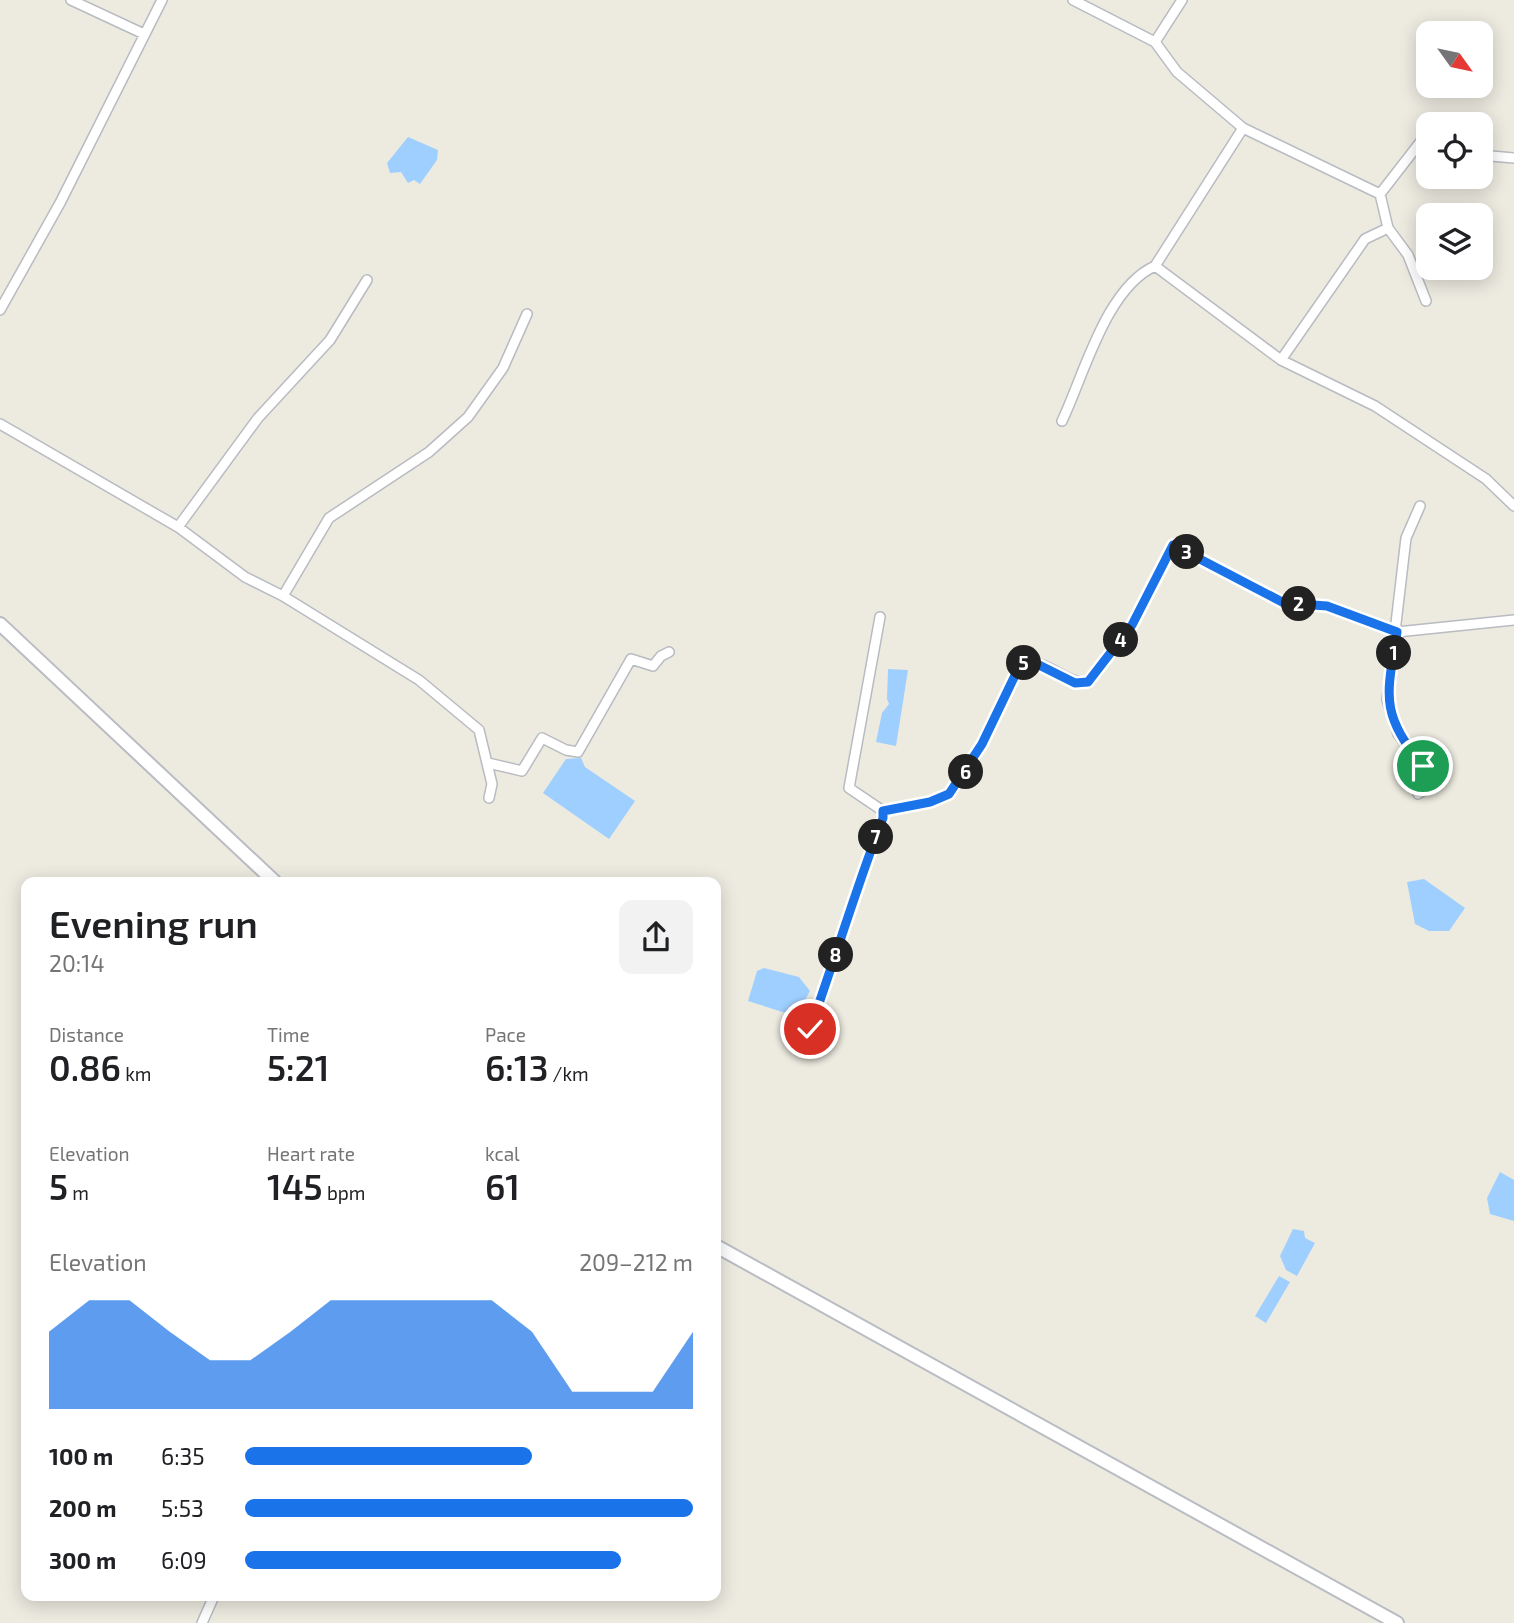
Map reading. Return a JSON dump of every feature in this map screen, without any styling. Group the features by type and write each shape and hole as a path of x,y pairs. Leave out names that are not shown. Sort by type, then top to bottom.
{"main road":[{"path":"0,624 270,877"},
{"path":"721,1249 1397,1623"}],"street":[{"path":"71,0 144,34"},
{"path":"0,310 60,203 162,0"},
{"path":"1073,0 1154,42 1177,72 1243,128 1380,194"},
{"path":"1154,42 1182,0"},
{"path":"1062,421 1113,308 1138,274 1155,266 1243,128"},
{"path":"1380,194 1416,148"},
{"path":"1493,156 1514,158"},
{"path":"1380,194 1388,228 1408,255 1426,302"},
{"path":"1281,360 1365,239 1388,228"},
{"path":"1155,266 1281,360 1376,406 1486,479 1514,506"},
{"path":"178,527 258,418 330,340 367,280"},
{"path":"283,596 329,518 429,452 468,417 503,368 527,314"},
{"path":"0,424 178,527 245,577 283,596 419,680 479,730 492,784 489,798"},
{"path":"1418,794 1429,786 1430,778 1398,734 1387,700 1406,538 1420,506"},
{"path":"880,617 849,788 883,811 930,802 949,794 982,744 1020,665 1031,661 1075,683 1088,682 1132,625 1173,545 1284,603 1327,606 1397,632 1514,620"},
{"path":"488,763 522,771 542,738 566,750 578,752 631,659 653,666 661,656 669,652"},
{"path":"810,1029 842,939 854,893 883,818 883,811"},
{"path":"202,1623 212,1601"}],"water":[{"path":"408,137 438,150 437,160 420,184 414,180 408,183 401,172 390,173 387,163"},
{"path":"888,669 908,670 896,746 876,742 882,713 889,704"},
{"path":"581,758 585,767 635,801 609,839 543,793 566,759"},
{"path":"1424,879 1465,908 1449,931 1429,931 1415,924 1407,882"},
{"path":"764,968 799,977 810,991 802,1006 792,1015 748,1001 757,971"},
{"path":"1500,1172 1514,1180 1514,1221 1490,1214 1487,1198"},
{"path":"1293,1229 1304,1231 1305,1238 1315,1243 1297,1276 1286,1270 1280,1256"},
{"path":"1279,1276 1290,1282 1266,1323 1255,1316"}],"route":[{"path":"810,1029 842,939 854,893 883,818 883,811 930,802 949,794 964,776 982,744 1020,665 1031,661 1041,664 1075,683 1088,682 1098,673 1132,625 1173,545 1284,603 1327,606 1397,632 1387,700 1398,734 1423,766"}]}
